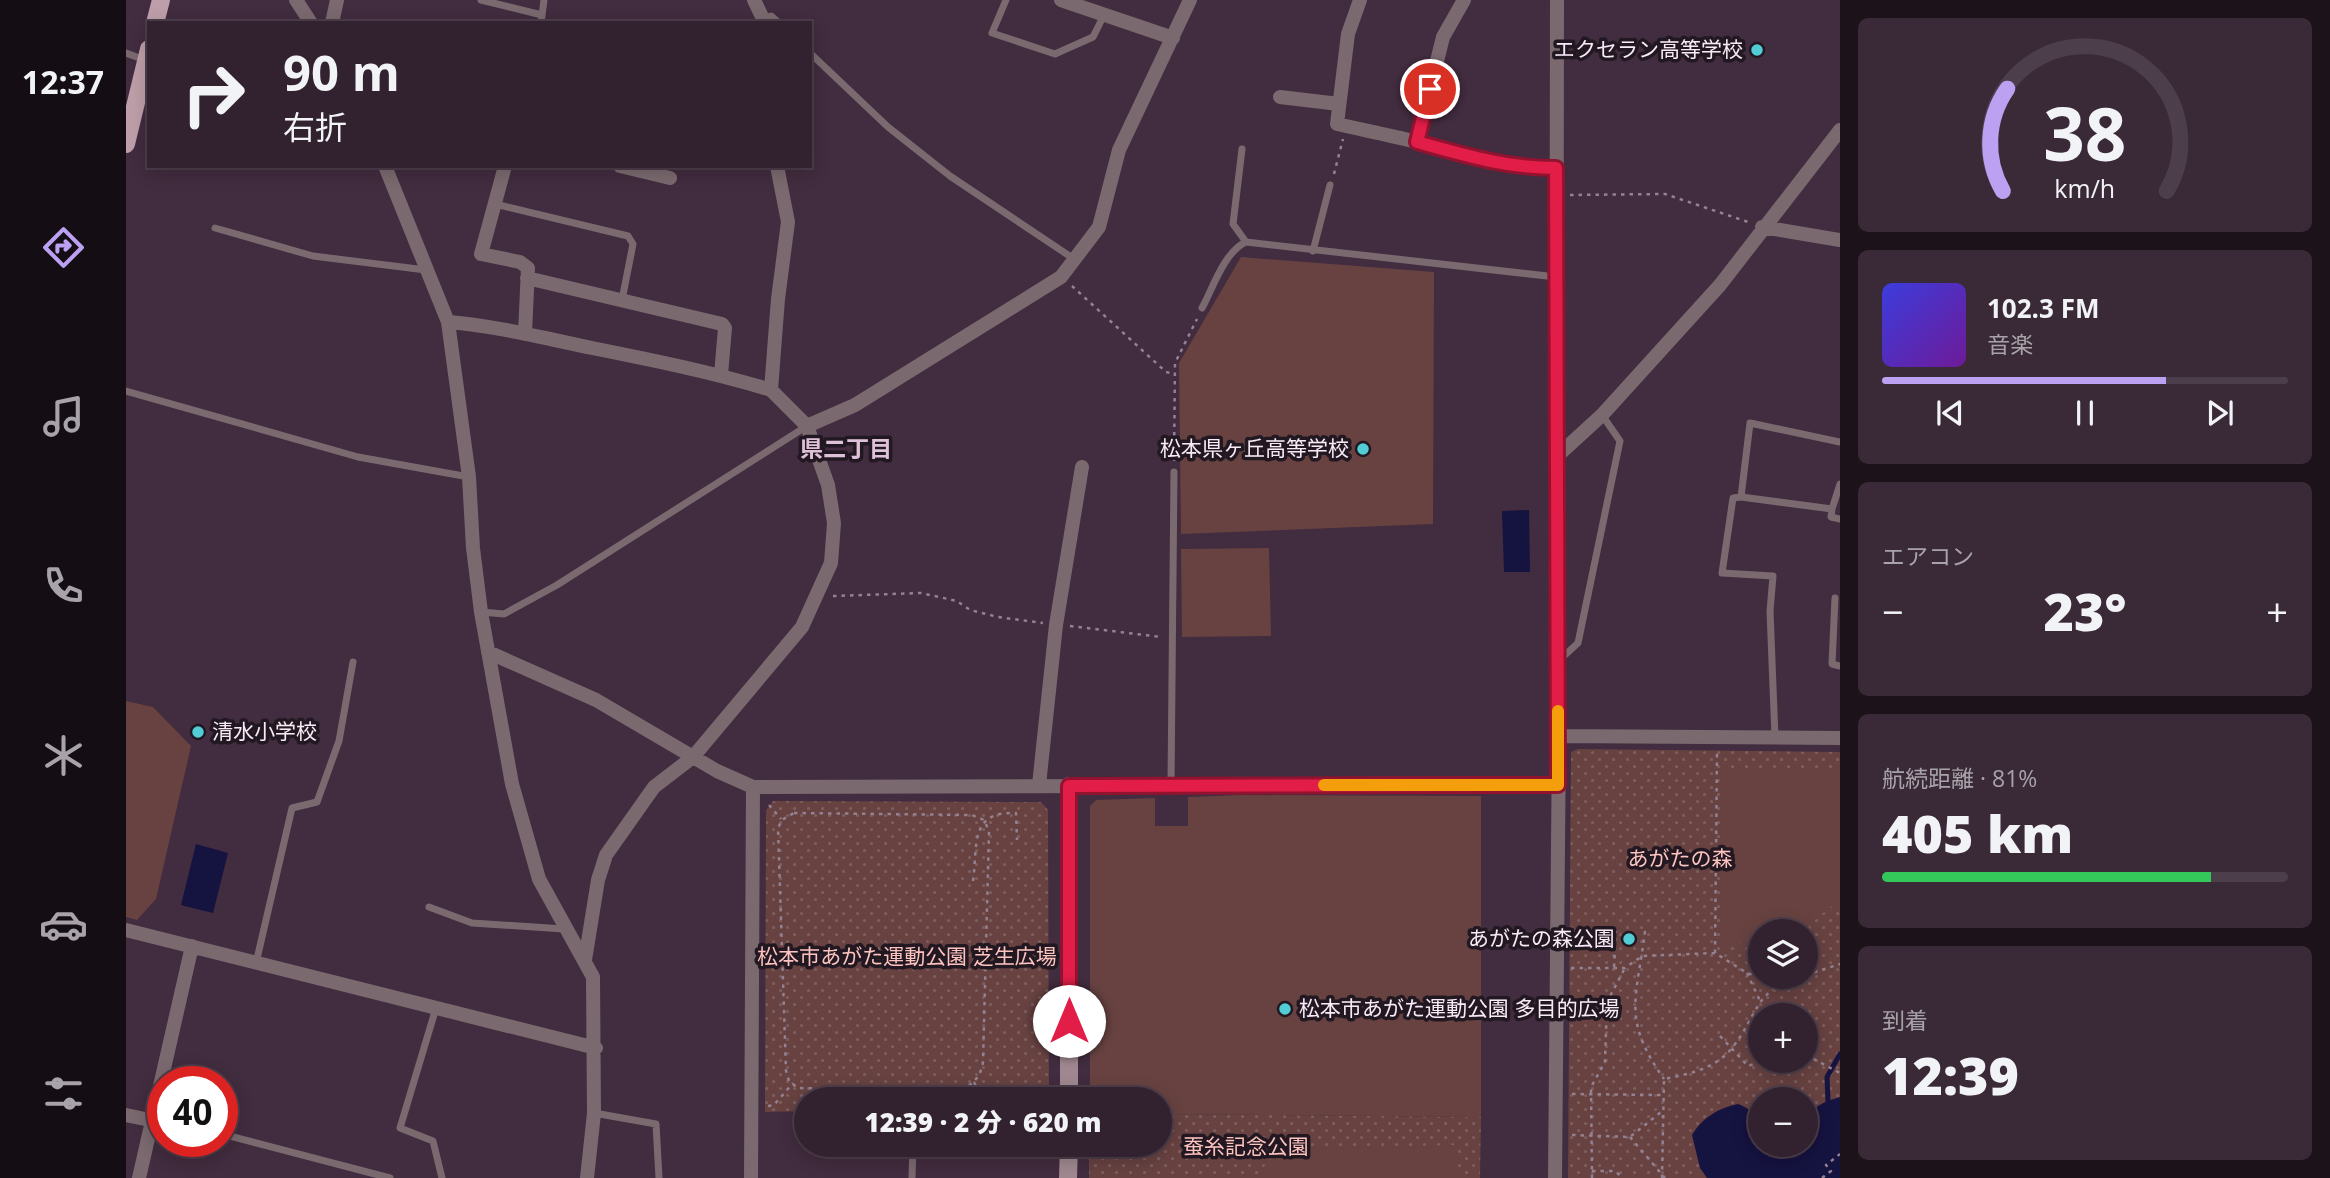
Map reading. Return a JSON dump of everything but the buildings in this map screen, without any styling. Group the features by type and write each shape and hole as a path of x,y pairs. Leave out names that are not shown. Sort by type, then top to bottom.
{"main road":[{"path":"156,21 161,0"},
{"path":"127,140 147,55"}],"street":[{"path":"296,0 310,21"},
{"path":"332,21 337,0"},
{"path":"754,0 769,21"},
{"path":"1061,0 1173,38"},
{"path":"807,426 855,405 1061,277 1099,227 1119,150 1190,0"},
{"path":"1360,0 1348,34 1337,124 1516,168 1556,168"},
{"path":"1417,142 1443,37 1464,0"},
{"path":"1555,1178 1559,736 1555,458 1557,0"},
{"path":"1280,97 1339,104"},
{"path":"1555,458 1602,415 1720,285 1762,227 1840,130"},
{"path":"386,168 448,323 469,477 481,612 512,784 539,879 564,929 593,977 596,1048 594,1113 587,1178"},
{"path":"505,168 481,254 520,262 528,268 525,333"},
{"path":"628,168 670,178"},
{"path":"771,390 778,299 788,222 777,168"},
{"path":"1762,227 1840,240"},
{"path":"527,278 722,324 725,328 721,375"},
{"path":"448,323 525,333 721,375 771,390 807,426 828,485 834,523 831,563 802,627 693,757 654,787 606,855 598,880 585,960"},
{"path":"1039,785 1056,625 1082,467"},
{"path":"488,652 596,700 693,757 753,787 1558,785"},
{"path":"1559,736 1840,738"},
{"path":"1069,786 1069,1087"},
{"path":"751,1178 753,787"},
{"path":"126,930 596,1048"},
{"path":"168,1066 192,946"},
{"path":"126,1115 147,1119"},
{"path":"139,1178 147,1153"},
{"path":"1068,1178 1069,1157"}],"lane":[{"path":"481,0 542,19 544,0"},
{"path":"1006,0 992,33 1055,54 1093,37 1104,15"},
{"path":"126,53 147,55"},
{"path":"812,55 888,127 950,176 1074,258"},
{"path":"1241,149 1233,224 1246,242"},
{"path":"1313,251 1330,185"},
{"path":"495,204 632,240 622,300"},
{"path":"215,228 313,256 428,270"},
{"path":"1202,308 1228,259 1238,246 1246,242 1556,277"},
{"path":"126,391 358,457 469,477"},
{"path":"1556,659 1578,643 1620,441 1602,415"},
{"path":"1741,497 1750,423 1840,442"},
{"path":"481,612 504,614 557,585 807,426"},
{"path":"1171,784 1174,472"},
{"path":"1840,484 1831,517 1840,519"},
{"path":"1775,737 1770,611 1773,576 1722,573 1733,498 1832,509"},
{"path":"1835,598 1832,664 1840,666"},
{"path":"257,963 292,808 317,802 339,741 353,663"},
{"path":"429,908 472,923 564,929"},
{"path":"436,1007 400,1128 433,1141 442,1178"},
{"path":"594,1113 656,1124 659,1178"},
{"path":"238,1138 390,1178"},
{"path":"912,1178 913,1157"}],"path":[{"path":"1330,185 1346,126"},
{"path":"1556,195 1665,194 1762,227"},
{"path":"1061,277 1166,372 1174,374"},
{"path":"1174,472 1175,363 1202,308"},
{"path":"817,597 921,593 957,601 970,610 998,617 1174,638"},
{"path":"1715,953 1717,748"},
{"path":"767,803 782,820"},
{"path":"794,813 972,815 984,820 989,831 983,1062 979,1078 974,1082 961,1090 950,1092 798,1088 793,1083 786,1071 778,828 782,820 794,813"},
{"path":"974,881 979,829 984,820 992,815 1016,813 1017,840"},
{"path":"1689,856 1716,855"},
{"path":"1568,932 1615,932 1614,968"},
{"path":"1645,932 1634,990 1637,1032 1644,1051 1664,1079 1661,1112 1663,1177"},
{"path":"1592,1178 1591,1087 1605,1062 1607,1002 1625,968 1642,956 1715,953 1747,973 1760,1001"},
{"path":"1818,971 1840,964"},
{"path":"1567,968 1625,968"},
{"path":"1664,1079 1699,1072 1731,1050 1760,1001 1773,989"},
{"path":"1720,1036 1748,1066"},
{"path":"1818,1061 1838,1072"},
{"path":"974,1082 976,1087"},
{"path":"774,1105 793,1083"},
{"path":"1566,1094 1663,1096"},
{"path":"1566,1135 1630,1137 1661,1112"},
{"path":"1630,1137 1663,1177"},
{"path":"1822,1178 1831,1171 1826,1166 1840,1154"},
{"path":"1591,1171 1615,1171 1623,1178"}],"green space":[{"path":"1241,257 1434,272 1433,524 1181,534 1179,363"},
{"path":"1269,548 1271,636 1182,637 1181,549"},
{"path":"126,701 153,707 191,746 156,899 137,920 126,917"},
{"name":"あがたの森","path":"1578,749 1840,752 1840,1178 1568,1178 1571,752"},
{"path":"1723,768 1840,768 1840,899 1814,919 1748,919 1748,942 1721,945"},
{"name":"松本市あがた運動公園 多目的広場","path":"1481,796 1481,1117 1172,1114 1172,1087 1090,1087 1090,806 1096,800 1155,798 1155,826 1188,826 1188,797"},
{"name":"松本市あがた運動公園 芝生広場","path":"773,801 1041,802 1048,810 1049,1087 794,1087 794,1111 765,1112 766,811"},
{"name":"蚕糸記念公園","path":"1172,1114 1481,1117 1480,1178 1089,1178 1089,1157 1172,1157"},
{"path":"1455,1145 1455,1178 1260,1178 1269,1161 1284,1152 1297,1149"}],"shaded area":[{"path":"1529,510 1530,572 1504,572 1502,511"},
{"path":"196,844 228,853 213,913 181,905"},
{"path":"1840,1097 1840,1178 1707,1178 1700,1168 1692,1135 1717,1111 1738,1104 1748,1109 1748,1157 1818,1157 1818,1107"}],"waterway":[{"path":"1828,1101 1827,1077 1840,1054"}],"slow traffic":[{"path":"1324,785 1558,785 1558,711"}],"place":[{"name":"エクセラン高等学校","path":"1757,50"},
{"name":"松本県ヶ丘高等学校","path":"1363,449"},
{"name":"清水小学校","path":"198,732"},
{"name":"あがたの森公園","path":"1629,939"},
{"name":"松本市あがた運動公園 多目的広場","path":"1285,1009"}],"district":[{"name":"県二丁目","path":"846,449"}],"route":[{"path":"1069,1021 1069,786 1558,785 1555,609 1556,168 1516,168 1480,161 1417,142 1430,89"}]}
